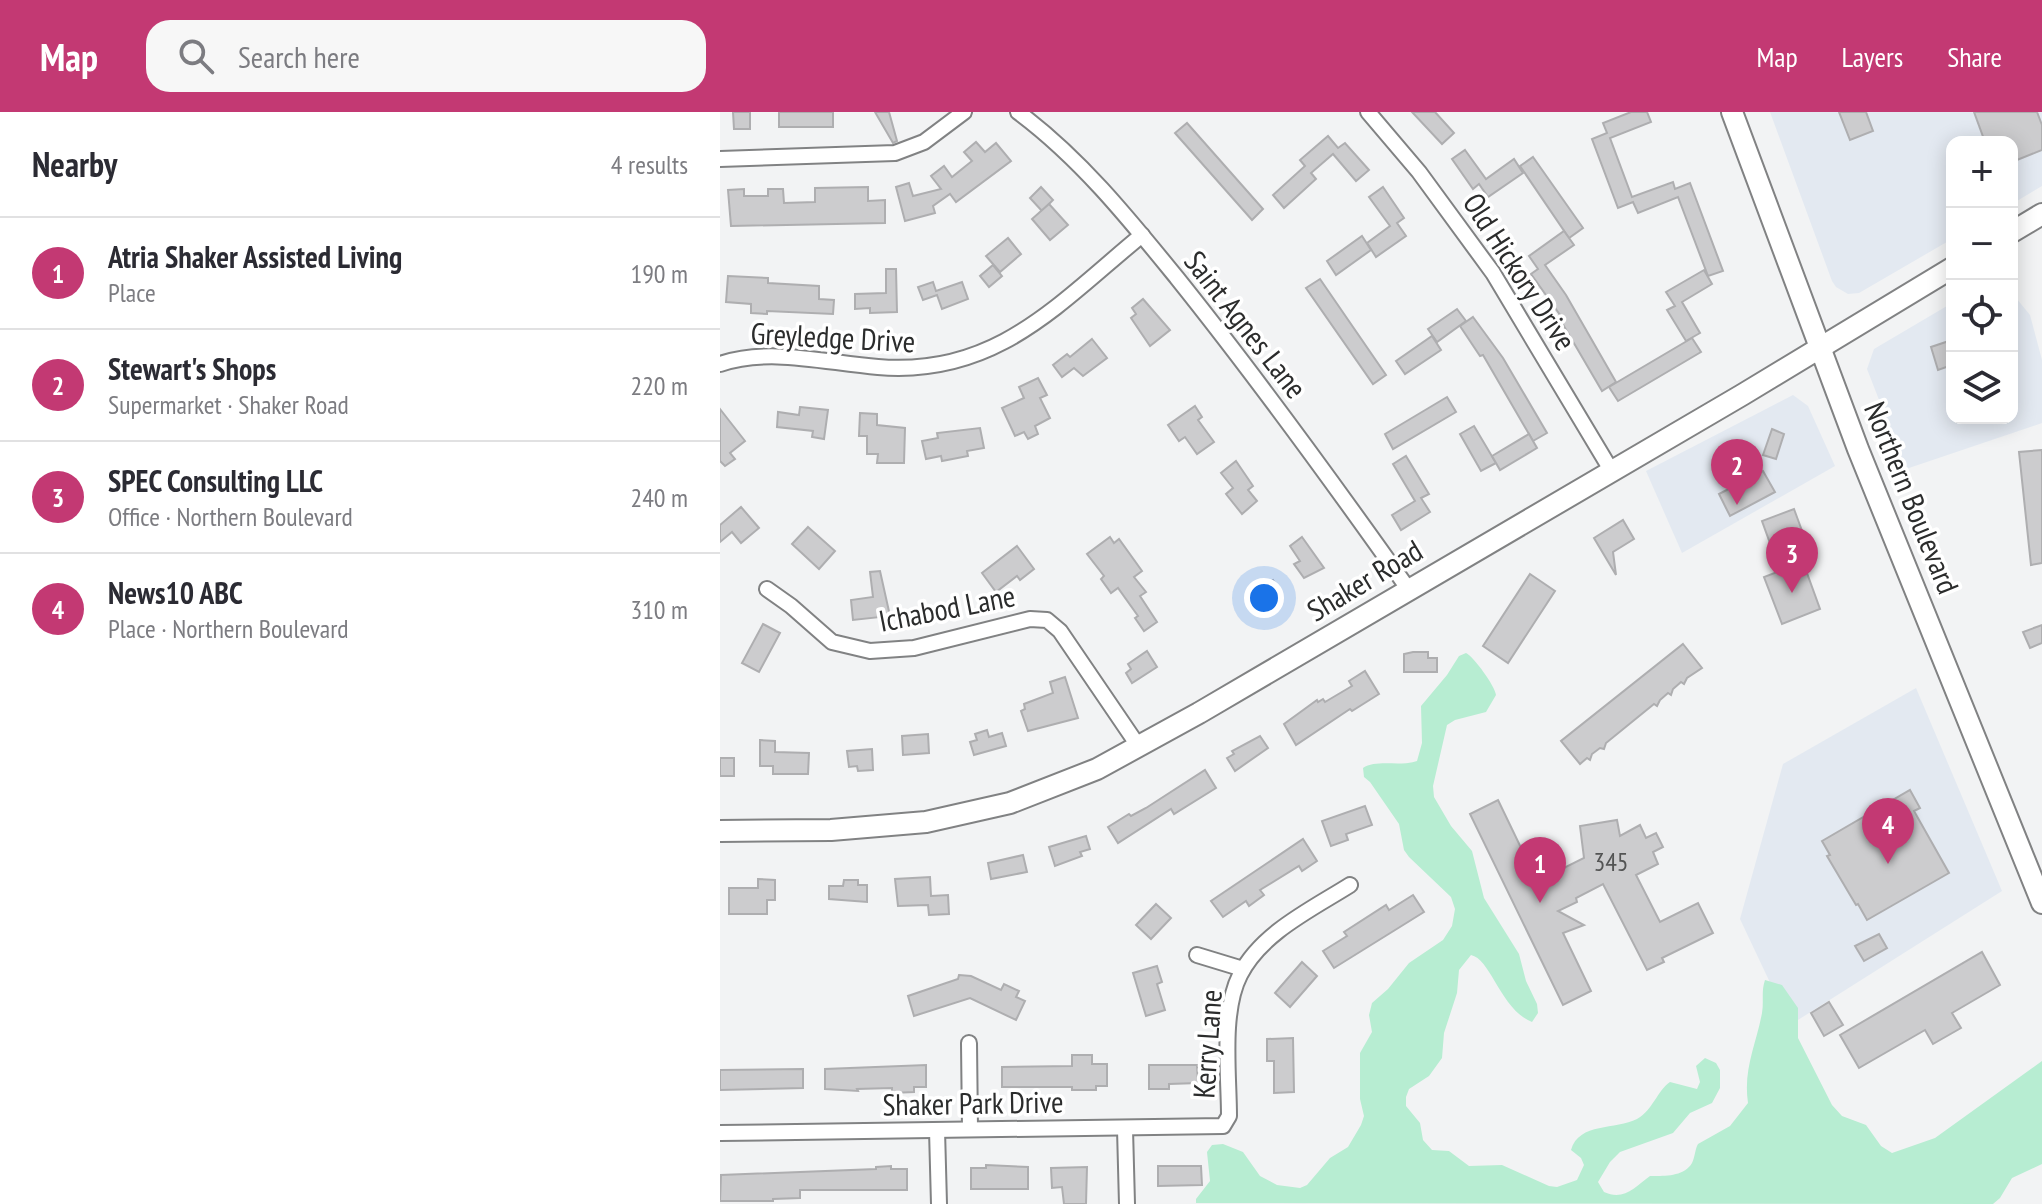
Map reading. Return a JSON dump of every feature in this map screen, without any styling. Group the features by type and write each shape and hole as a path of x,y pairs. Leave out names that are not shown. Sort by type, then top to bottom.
{"main road":[{"name":"Northern Boulevard","path":"1732,112 1875,492 2042,903"},
{"path":"2018,228 2042,214"},
{"name":"Shaker Road","path":"720,831 881,827 970,813 1054,788 1139,747 1946,272"}],"street":[{"path":"720,159 895,153 924,142 964,112"},
{"name":"Saint Agnes Lane","path":"1018,112 1078,164 1142,235 1257,381 1409,590"},
{"name":"Old Hickory Drive","path":"1368,112 1419,172 1493,273 1611,470"},
{"name":"Greyledge Drive","path":"720,364 761,356 900,369 930,368 958,362 1003,344 1024,330 1142,235"},
{"name":"Ichabod Lane","path":"767,589 832,642 870,651 914,648 1030,619 1047,620 1060,631 1139,747"},
{"name":"Kerry Lane","path":"1226,1124 1229,1116 1230,1013 1234,990 1243,969 1283,929 1350,885"},
{"name":"Kerry Lane","path":"1197,955 1243,969"},
{"path":"969,1043 970,1129"},
{"name":"Shaker Park Drive","path":"720,1133 1125,1129 1218,1127 1226,1124"},
{"path":"1125,1129 1127,1204"},
{"path":"937,1130 939,1204"}],"shaded area":[{"path":"1770,112 2042,112 2042,186 2018,200 2018,136 1946,136 1946,242 1859,293 1848,294 1832,281"},
{"path":"2018,300 2030,315 2042,360 2042,423 1906,469 1867,369 1874,349 1946,307 1946,424 2018,424"},
{"path":"1793,395 1808,406 1835,466 1682,553 1646,471"},
{"path":"1916,688 2002,891 1790,1025 1740,919 1783,764"}],"green space":[{"path":"1466,653 1484,672 1496,695 1486,712 1447,725 1433,786 1434,797 1451,826 1472,851 1484,898 1519,954 1538,1013 1532,1022 1521,1016 1504,997 1485,965 1471,955 1459,970 1457,993 1444,1033 1442,1058 1429,1076 1409,1089 1406,1097 1406,1106 1420,1123 1423,1140 1432,1150 1449,1151 1469,1166 1502,1165 1557,1187 1577,1180 1584,1165 1571,1150 1575,1141 1590,1131 1637,1119 1670,1082 1697,1089 1700,1082 1696,1066 1705,1058 1716,1063 1720,1070 1720,1088 1712,1103 1690,1113 1673,1133 1620,1152 1598,1182 1604,1192 1618,1195 1629,1192 1650,1176 1684,1171 1692,1163 1698,1144 1730,1126 1748,1103 1749,1068 1762,1013 1765,980 1782,985 1798,1008 1798,1038 1832,1105 1842,1116 1866,1125 1881,1146 1892,1153 1935,1138 2042,1061 2042,1164 2012,1178 1993,1204 1196,1203 1210,1181 1207,1152 1212,1145 1223,1144 1243,1152 1260,1176 1277,1185 1300,1188 1307,1185 1330,1158 1348,1147 1361,1125 1364,1116 1360,1099 1360,1053 1372,1032 1369,1015 1372,1003 1409,963 1443,940 1452,926 1455,909 1451,897 1404,850 1399,824 1364,777 1363,768 1375,764 1417,761 1422,743 1421,706 1459,656"}],"building":[{"path":"733,112 750,112 750,129 734,129"},
{"path":"779,112 833,112 833,127 779,127"},
{"path":"875,112 889,112 897,141 893,143"},
{"path":"1412,112 1435,112 1454,133 1442,144"},
{"path":"1631,112 1647,112 1651,122 1610,138 1632,197 1673,182 1675,189 1690,183 1723,271 1708,276 1678,197 1638,213 1633,202 1618,208 1592,139 1607,133 1603,123"},
{"path":"1839,112 1866,112 1873,131 1850,140"},
{"path":"1974,112 2037,112 2042,125 2042,150 2018,160 2018,136 1983,136"},
{"path":"1187,123 1263,209 1252,220 1175,133"},
{"path":"1328,136 1338,148 1345,143 1369,170 1356,181 1333,154 1311,173 1316,179 1284,208 1273,195 1305,166 1300,160"},
{"path":"976,142 985,152 996,143 1011,161 956,202 950,194 933,206 935,213 905,221 896,187 909,183 913,196 941,189 931,176 944,166 952,177 972,161 964,152"},
{"path":"1465,150 1486,179 1514,159 1523,173 1488,197 1479,184 1473,189 1452,159"},
{"path":"1533,157 1583,228 1569,238 1520,166"},
{"path":"868,187 868,201 885,200 885,223 731,226 728,190 744,189 744,196 768,196 768,189 783,189 784,203 815,202 815,188"},
{"path":"1041,187 1053,200 1042,211 1030,198"},
{"path":"1383,187 1404,218 1397,223 1406,236 1376,257 1367,243 1390,226 1369,197"},
{"path":"1049,204 1068,225 1050,240 1032,219"},
{"path":"1564,231 1574,245 1545,265 1616,382 1602,391 1560,315 1531,274 1538,269 1529,256"},
{"path":"1362,236 1371,250 1336,275 1327,261"},
{"path":"1008,238 1021,254 1000,272 986,256"},
{"path":"993,265 1002,276 989,287 980,276"},
{"path":"886,269 896,269 897,312 870,313 870,308 855,309 855,294 886,293"},
{"path":"1704,270 1712,284 1682,302 1700,333 1686,341 1667,310 1675,306 1666,292"},
{"path":"728,276 768,278 768,283 819,286 819,299 834,300 833,314 751,313 751,304 726,302"},
{"path":"1320,279 1386,375 1373,384 1306,288"},
{"path":"933,282 936,291 962,282 968,299 942,309 937,295 923,300 918,287"},
{"path":"1143,299 1170,330 1150,346 1131,318 1136,314 1132,308"},
{"path":"1457,309 1466,321 1437,342 1428,329"},
{"path":"1473,317 1503,358 1547,433 1533,441 1483,355 1480,356 1460,326"},
{"path":"1432,336 1441,350 1405,374 1396,361"},
{"path":"1692,338 1701,352 1618,401 1609,387"},
{"path":"1092,339 1107,358 1083,376 1074,368 1062,377 1053,365 1067,354 1070,357"},
{"path":"1946,342 1946,367 1938,370 1931,347"},
{"path":"1038,378 1047,395 1040,398 1050,418 1035,426 1038,434 1028,439 1024,432 1015,436 1002,408 1024,398 1019,387"},
{"path":"1447,397 1456,412 1393,449 1385,434"},
{"path":"1195,406 1202,417 1198,420 1214,442 1197,454 1185,437 1179,441 1168,425"},
{"path":"800,407 828,410 824,439 812,437 813,431 777,427 778,412 799,415"},
{"path":"720,409 745,441 730,453 735,459 725,466 720,461"},
{"path":"860,413 877,414 877,425 905,428 904,463 877,463 878,454 867,454 867,436 859,436"},
{"path":"1474,426 1496,463 1481,471 1460,434"},
{"path":"980,428 984,448 967,451 968,456 942,461 941,456 926,459 922,441 938,438 937,433"},
{"path":"1772,429 1784,434 1776,459 1763,455"},
{"path":"1529,434 1537,448 1500,470 1492,456"},
{"path":"2042,450 2042,563 2031,565 2019,452"},
{"path":"1406,456 1429,494 1421,498 1430,512 1401,530 1392,515 1415,501 1393,464"},
{"path":"1236,461 1253,486 1248,490 1257,501 1242,514 1226,494 1233,488 1221,473"},
{"path":"1763,471 1775,492 1730,516 1719,494"},
{"path":"741,507 759,528 741,543 732,532 720,542 720,525"},
{"path":"1794,509 1812,558 1803,562 1820,609 1782,624 1764,577 1780,571 1762,521"},
{"path":"1623,520 1634,539 1613,552 1616,575 1594,538"},
{"path":"808,527 835,551 819,569 792,544"},
{"path":"1110,537 1114,543 1119,539 1142,571 1134,577 1146,592 1140,596 1157,622 1144,631 1135,618 1138,616 1118,588 1111,593 1101,579 1104,576 1087,554"},
{"path":"1302,537 1324,568 1304,578 1294,564 1300,561 1290,546"},
{"path":"1017,546 1034,569 1020,580 1017,576 996,592 982,573"},
{"path":"880,571 890,616 853,620 851,600 873,597 870,572"},
{"path":"1530,574 1555,591 1508,663 1483,646"},
{"path":"1273,580 1282,594 1259,609 1250,594"},
{"path":"763,624 780,633 759,672 742,663"},
{"path":"2042,625 2042,643 2030,648 2023,632"},
{"path":"1683,644 1702,668 1606,743 1604,749 1600,748 1590,760 1587,758 1580,764 1561,741"},
{"path":"1147,651 1157,667 1132,683 1126,673 1131,669 1128,664"},
{"path":"1428,652 1428,658 1437,658 1437,672 1404,672 1404,654"},
{"path":"1365,671 1379,694 1352,711 1350,709 1296,745 1284,724 1317,700 1323,699 1325,702 1352,686 1349,681"},
{"path":"1065,677 1078,718 1028,731 1021,711 1025,709 1024,704 1053,693 1050,682"},
{"path":"987,730 989,737 1002,733 1006,746 974,755 970,742 977,740 975,734"},
{"path":"928,734 929,753 903,755 902,736"},
{"path":"1260,736 1268,748 1235,771 1227,758 1234,754 1232,751"},
{"path":"760,740 775,741 775,752 809,753 808,774 773,774 773,766 760,766"},
{"path":"872,749 873,770 858,771 857,766 849,767 847,751"},
{"path":"720,758 734,758 734,776 720,776"},
{"path":"1205,770 1216,788 1174,814 1171,809 1118,843 1108,827 1146,808"},
{"path":"1910,790 1920,808 1914,811 1949,873 1867,920 1827,856 1830,855 1822,841"},
{"path":"1498,800 1540,880 1584,858 1580,826 1617,820 1620,836 1640,825 1646,838 1656,833 1663,847 1653,852 1658,864 1636,875 1660,922 1698,903 1713,933 1662,958 1664,962 1647,970 1603,884 1558,911 1584,925 1563,933 1591,991 1563,1005 1470,814"},
{"path":"1365,806 1372,825 1346,834 1348,840 1331,846 1322,821"},
{"path":"1086,836 1090,849 1080,852 1082,856 1055,866 1049,847"},
{"path":"1303,839 1317,861 1302,871 1299,866 1260,890 1264,895 1249,906 1246,901 1223,917 1211,901"},
{"path":"1023,855 1027,872 991,879 988,863"},
{"path":"930,877 931,896 948,895 949,914 929,915 928,905 898,906 895,879"},
{"path":"758,879 775,880 775,900 767,900 767,914 729,914 729,888 758,888"},
{"path":"844,880 858,880 858,885 867,885 867,902 829,899 829,886 843,886"},
{"path":"1413,895 1424,912 1334,968 1323,951 1347,936 1344,932 1386,905 1389,910"},
{"path":"1156,904 1171,918 1151,939 1136,925"},
{"path":"1879,934 1887,948 1864,961 1855,946"},
{"path":"1982,952 2000,985 1952,1013 1961,1028 1933,1044 1925,1030 1859,1068 1840,1035"},
{"path":"1302,962 1317,976 1290,1007 1275,993"},
{"path":"1157,966 1162,982 1157,984 1165,1010 1146,1016 1133,973"},
{"path":"959,975 971,976 1001,990 1004,984 1019,991 1016,997 1025,1001 1016,1020 970,998 914,1016 908,996 958,979"},
{"path":"1829,1002 1843,1025 1824,1036 1811,1013"},
{"path":"1293,1038 1294,1092 1274,1093 1274,1061 1267,1061 1267,1039"},
{"path":"1072,1055 1092,1055 1092,1064 1107,1064 1107,1086 1096,1086 1096,1090 1002,1087 1002,1067 1072,1066"},
{"path":"926,1065 926,1087 914,1087 914,1092 892,1093 892,1088 858,1091 825,1089 825,1069"},
{"path":"1149,1065 1197,1065 1198,1083 1169,1084 1169,1089 1149,1089"},
{"path":"803,1069 803,1088 720,1090 720,1070"},
{"path":"986,1165 1028,1167 1028,1189 971,1189 971,1168 986,1168"},
{"path":"891,1166 891,1169 907,1169 907,1190 800,1190 800,1198 720,1201 721,1175"},
{"path":"1158,1166 1201,1166 1202,1185 1158,1186"},
{"path":"1087,1167 1086,1204 1064,1204 1062,1187 1052,1188 1051,1168"}],"place":[{"name":"Stewart's Shops","path":"1737,505"},
{"name":"SPEC Consulting LLC","path":"1792,593"},
{"name":"News10 ABC","path":"1888,864"},
{"name":"Atria Shaker Assisted Living","path":"1540,903"}]}
